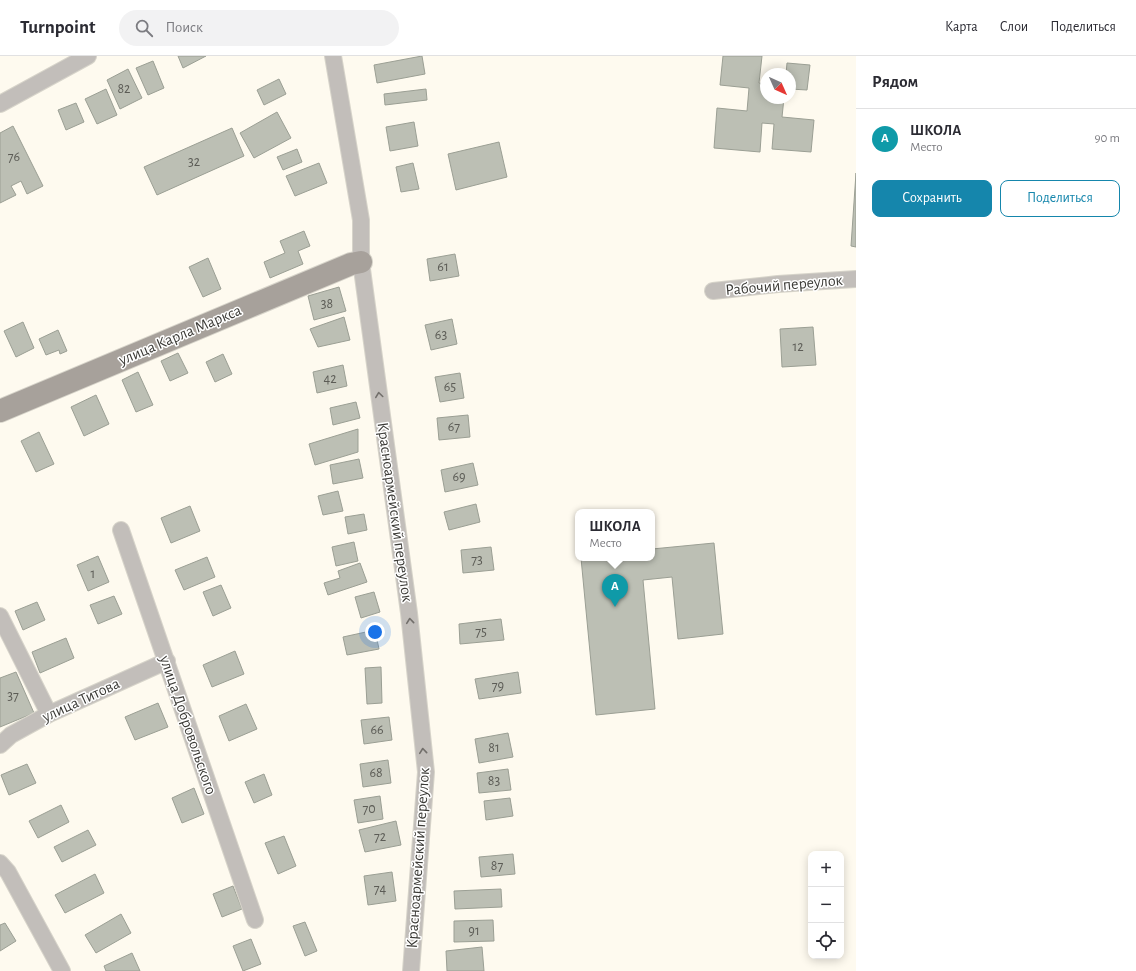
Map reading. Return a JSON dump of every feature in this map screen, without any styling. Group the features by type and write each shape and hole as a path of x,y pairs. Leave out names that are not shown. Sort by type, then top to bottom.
{"street":[{"path":"0,104 88,56"},
{"name":"Красноармейский переулок","path":"333,56 361,220 361,262 409,613 426,772 411,971"},
{"name":"улица Карла Маркса","path":"0,410 351,264 361,262"},
{"name":"Рабочий переулок","path":"712,291 778,284 856,279"},
{"name":"улица Добровольского","path":"121,530 255,920"},
{"path":"0,616 49,714"},
{"name":"улица Титова","path":"0,745 11,735 49,714 167,661"},
{"path":"0,863 8,872 62,971"}],"building":[{"path":"178,56 206,56 183,68"},
{"path":"422,56 425,74 377,83 374,65"},
{"path":"723,56 762,56 759,83 760,104 783,104 782,117 814,120 811,152 772,149 774,124 762,123 760,152 714,148 717,108 747,111 749,88 720,85"},
{"path":"153,61 164,88 148,95 136,68"},
{"path":"787,63 810,65 807,90 796,89 796,68 787,68"},
{"path":"128,69 142,98 120,109 107,80"},
{"path":"279,79 286,94 264,105 257,90"},
{"path":"106,89 117,115 97,124 85,99"},
{"path":"426,89 427,100 385,105 384,94"},
{"path":"76,103 84,122 66,130 58,110"},
{"path":"277,112 291,138 254,158 240,133"},
{"path":"414,122 418,146 390,151 386,127"},
{"path":"13,126 43,186 27,194 21,181 11,186 16,195 0,203 0,133"},
{"path":"232,128 244,156 157,195 144,167"},
{"path":"499,142 507,177 456,190 448,154"},
{"path":"297,149 302,162 283,170 277,157"},
{"path":"319,163 327,183 295,196 286,176"},
{"path":"413,163 419,189 401,192 396,167"},
{"path":"856,173 856,247 851,246"},
{"path":"304,231 310,246 298,251 303,264 270,278 264,262 285,253 280,241"},
{"path":"455,254 459,276 430,281 427,259"},
{"path":"208,258 221,289 203,297 189,267"},
{"path":"339,287 346,311 314,320 308,296"},
{"path":"344,317 350,340 318,347 310,329"},
{"path":"452,319 457,344 431,350 425,325"},
{"path":"23,322 34,348 16,357 4,331"},
{"path":"813,327 816,365 782,367 780,329"},
{"path":"58,330 67,351 60,354 59,350 46,355 39,339"},
{"path":"178,353 188,373 170,381 161,361"},
{"path":"223,354 232,374 215,382 206,362"},
{"path":"343,365 347,386 317,393 313,372"},
{"path":"138,372 153,405 136,412 122,380"},
{"path":"460,373 464,398 440,402 435,377"},
{"path":"96,395 109,424 84,436 71,407"},
{"path":"356,402 360,418 333,425 330,408"},
{"path":"468,415 470,437 439,440 437,418"},
{"path":"358,429 358,452 315,465 309,444"},
{"path":"39,432 54,464 36,472 21,441"},
{"path":"359,459 363,478 333,484 330,465"},
{"path":"473,463 478,485 445,492 441,470"},
{"path":"338,491 343,511 323,515 318,496"},
{"path":"476,504 480,522 449,530 444,512"},
{"path":"190,506 200,531 171,543 161,518"},
{"path":"364,514 367,530 348,534 345,517"},
{"path":"354,542 358,561 336,566 332,547"},
{"path":"714,543 723,634 678,639 672,577 643,580 655,709 596,715 581,561 655,561 655,549"},
{"path":"491,547 494,570 463,573 461,550"},
{"path":"98,556 109,582 88,591 77,565"},
{"path":"207,557 215,577 184,590 175,570"},
{"path":"360,563 367,582 328,595 324,583 340,578 338,571"},
{"path":"221,585 231,608 213,616 203,592"},
{"path":"374,592 380,612 361,618 355,597"},
{"path":"114,596 122,614 98,624 90,605"},
{"path":"37,602 45,620 23,630 15,611"},
{"path":"501,619 504,640 460,644 459,624"},
{"path":"375,630 379,649 347,655 343,637"},
{"path":"66,638 74,658 40,673 32,652"},
{"path":"235,651 244,674 212,687 203,665"},
{"path":"381,667 382,703 367,704 365,668"},
{"path":"16,672 34,713 0,727 0,678"},
{"path":"518,672 521,693 479,699 475,679"},
{"path":"158,703 168,727 135,740 125,717"},
{"path":"246,704 257,729 229,741 219,716"},
{"path":"389,717 392,740 364,744 361,720"},
{"path":"508,733 513,757 479,763 475,739"},
{"path":"388,760 391,783 363,787 360,764"},
{"path":"27,764 36,783 9,795 1,775"},
{"path":"508,769 511,790 479,793 477,773"},
{"path":"264,774 272,795 254,803 245,782"},
{"path":"194,788 204,814 182,823 172,798"},
{"path":"380,796 383,819 358,823 354,800"},
{"path":"510,798 513,816 486,820 484,801"},
{"path":"61,805 69,822 38,838 29,821"},
{"path":"396,821 401,845 365,852 359,830"},
{"path":"88,830 96,845 62,862 54,847"},
{"path":"284,836 296,866 278,874 265,843"},
{"path":"513,854 515,874 481,877 479,857"},
{"path":"392,872 396,901 368,905 364,876"},
{"path":"95,874 104,893 65,913 55,895"},
{"path":"233,886 242,909 222,917 213,894"},
{"path":"501,889 502,907 455,909 454,891"},
{"path":"121,914 131,933 96,953 85,935"},
{"path":"493,920 494,941 454,942 454,921"},
{"path":"305,922 317,951 305,956 293,926"},
{"path":"5,923 16,941 0,951 0,925"},
{"path":"251,939 261,964 243,971 233,946"},
{"path":"482,947 484,971 447,971 446,951"},
{"path":"132,953 140,971 106,971 104,966"}],"place":[{"name":"ШКОЛА","path":"615,607"}]}
